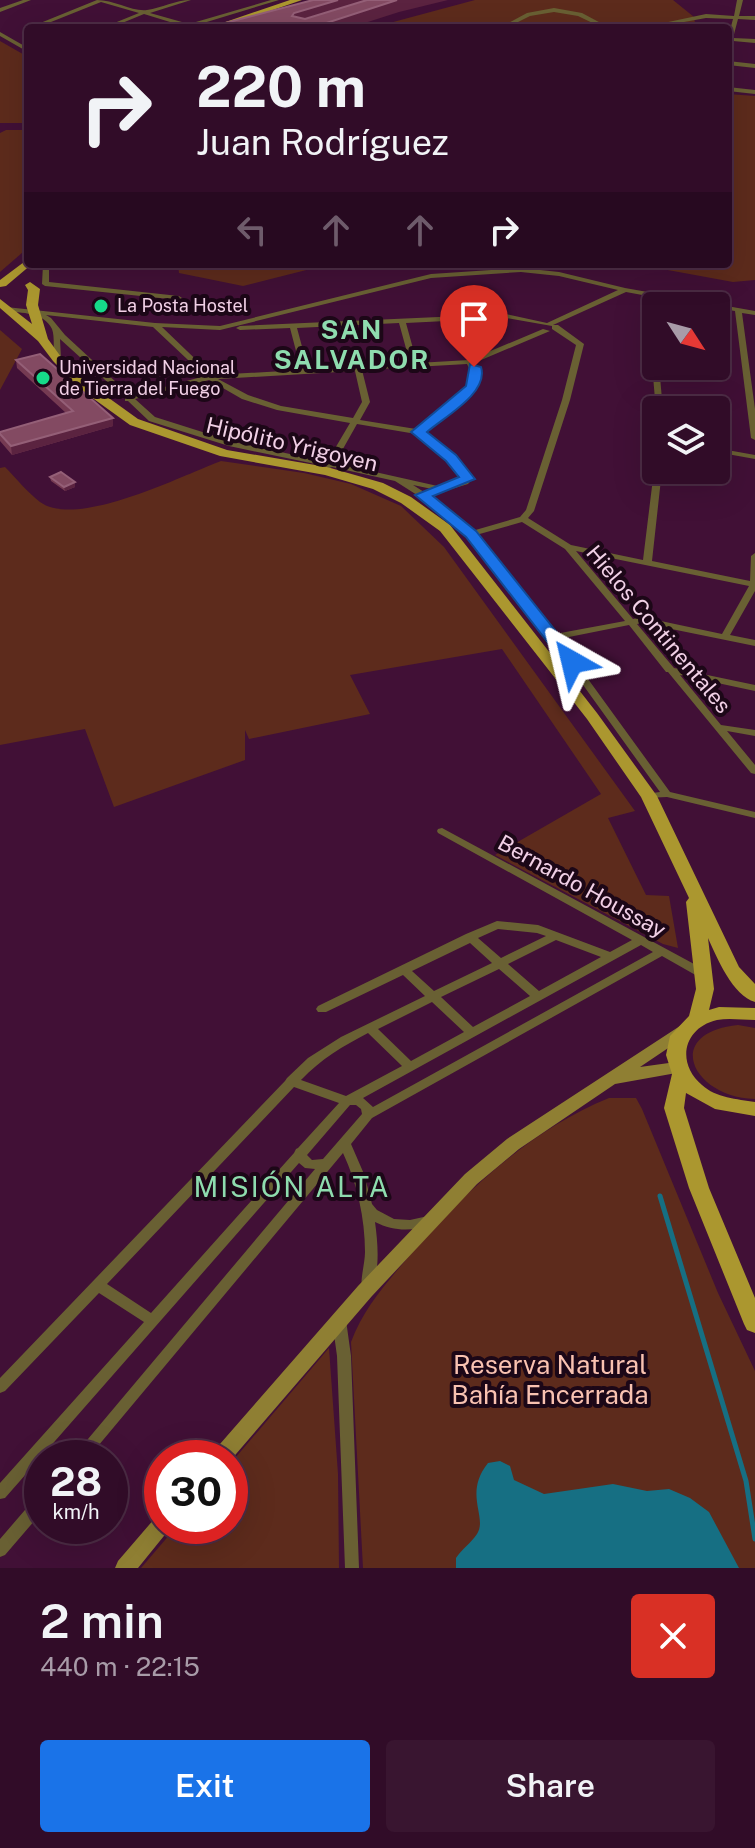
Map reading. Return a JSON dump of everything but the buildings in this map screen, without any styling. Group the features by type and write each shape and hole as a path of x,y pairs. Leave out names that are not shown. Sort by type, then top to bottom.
{"main road":[{"path":"232,24 297,2"},
{"path":"225,24 297,2"},
{"path":"1,284 24,265"},
{"name":"Hipólito Yrigoyen","path":"38,268 34,311 42,339"},
{"path":"1,284 35,288"},
{"path":"2,304 21,300 35,288"},
{"name":"Hipólito Yrigoyen","path":"2,304 42,339 57,359 117,411 156,431 224,453 329,467 378,486 432,517 455,538 592,716 658,795 695,896"},
{"path":"695,896 704,1002 676,1041 673,1054 678,1072 674,1108 699,1188 755,1324"},
{"path":"695,896 732,970 755,996"},
{"path":"690,1024 724,1012 755,1014"},
{"path":"678,1072 706,1098 723,1105 755,1109"}],"street":[{"path":"0,10 28,0"},
{"path":"42,24 101,0 175,24"},
{"path":"115,24 188,0"},
{"path":"194,24 276,0 297,2"},
{"path":"732,34 740,0"},
{"path":"509,24 524,15 554,8 575,11 600,24"},
{"path":"664,24 706,16 755,18"},
{"path":"238,22 245,24"},
{"path":"9,38 24,32"},
{"path":"0,34 24,47"},
{"path":"732,39 755,41"},
{"path":"732,63 755,66"},
{"path":"732,89 755,92"},
{"path":"44,268 35,288 179,298"},
{"path":"220,328 431,276 510,268"},
{"path":"526,268 642,294"},
{"path":"128,399 210,377 470,362 625,290"},
{"path":"2,304 34,311 155,325 220,328 506,316 548,327 576,339 580,344 566,400 530,511 523,519 471,534"},
{"path":"730,309 755,313"},
{"path":"738,310 755,438"},
{"path":"34,311 48,320 56,332 152,419 203,437 443,490"},
{"path":"48,320 63,314"},
{"path":"402,321 414,364"},
{"path":"155,325 210,377 229,390 261,403 418,432 433,440 467,475 465,482 406,500"},
{"path":"293,326 305,370"},
{"path":"56,332 57,359"},
{"path":"418,432 472,387 476,374 470,362"},
{"path":"329,467 366,402 358,367"},
{"path":"730,453 755,457"},
{"path":"398,479 471,534 553,637 658,795 755,815"},
{"path":"647,564 656,484"},
{"path":"523,519 568,547 755,585"},
{"name":"Hielos Continentales","path":"568,547 755,771"},
{"path":"725,636 755,585 755,556"},
{"path":"553,637 629,621 651,621 755,643"},
{"path":"669,670 755,688"},
{"path":"717,727 755,733"},
{"name":"Bernardo Houssay","path":"442,831 704,975"},
{"path":"322,1009 497,925 511,924 555,936 611,957"},
{"path":"0,1387 291,1081 327,1051 555,936"},
{"path":"470,937 537,996"},
{"path":"0,1493 347,1101 639,941"},
{"path":"94,1440 368,1115 661,952"},
{"path":"403,969 470,1031"},
{"path":"236,1440 428,1221 491,1161 690,1024"},
{"path":"370,1028 408,1065"},
{"path":"595,1089 638,1073 678,1072"},
{"path":"291,1081 364,1104 368,1115"},
{"path":"344,1143 359,1173 366,1206 371,1263 365,1291"},
{"path":"300,1152 301,1158 309,1165 325,1164"},
{"path":"366,1206 375,1217 387,1224 400,1226 428,1221"},
{"path":"97,1285 152,1320"},
{"path":"339,1320 345,1371 352,1568"},
{"path":"0,1550 24,1522"},
{"path":"125,1568 146,1544"}],"green space":[{"path":"475,0 673,0 694,17 695,24 386,24"},
{"path":"0,41 24,55 24,123 0,123"},
{"path":"732,94 755,96 755,280 733,282 657,268 732,268"},
{"path":"24,130 24,250 0,272 0,133"},
{"path":"178,268 314,268 243,286 179,273"},
{"path":"0,330 22,349 0,390"},
{"path":"221,461 304,473 351,484 401,506 444,547 635,811 608,818 646,895 669,896 678,948 663,944 495,855 601,794 502,649 350,675 370,714 249,739 245,730 245,760 114,807 85,729 0,745 0,468 5,467 40,502 57,509 78,509 103,505 156,488"},
{"path":"738,1025 755,1028 755,1099 733,1096 715,1088 694,1065 693,1052 699,1040 714,1030"},
{"name":"Reserva Natural Bahía Encerrada","path":"609,1098 636,1098 642,1109 718,1293 755,1371 755,1568 363,1568 351,1342 361,1320 405,1261 473,1189 551,1128"},
{"path":"329,1348 338,1474 339,1568 141,1568 162,1544 248,1544 248,1443"}],"water":[{"path":"500,1461 510,1466 514,1480 544,1494 613,1484 647,1491 669,1489 690,1498 709,1512 739,1568 456,1568 456,1558 480,1527 476,1495 481,1474 488,1463"}],"waterway":[{"path":"660,1196 746,1481 755,1539"}],"place":[{"name":"La Posta Hostel","path":"101,306"},
{"name":"Universidad Nacional de Tierra del Fuego","path":"43,378"}],"district":[{"name":"SAN SALVADOR","path":"352,345"},
{"name":"MISIÓN ALTA","path":"292,1187"}],"route":[{"path":"474,367 476,374 472,387 418,432 433,440 468,479 423,495 471,534 572,662"}]}
